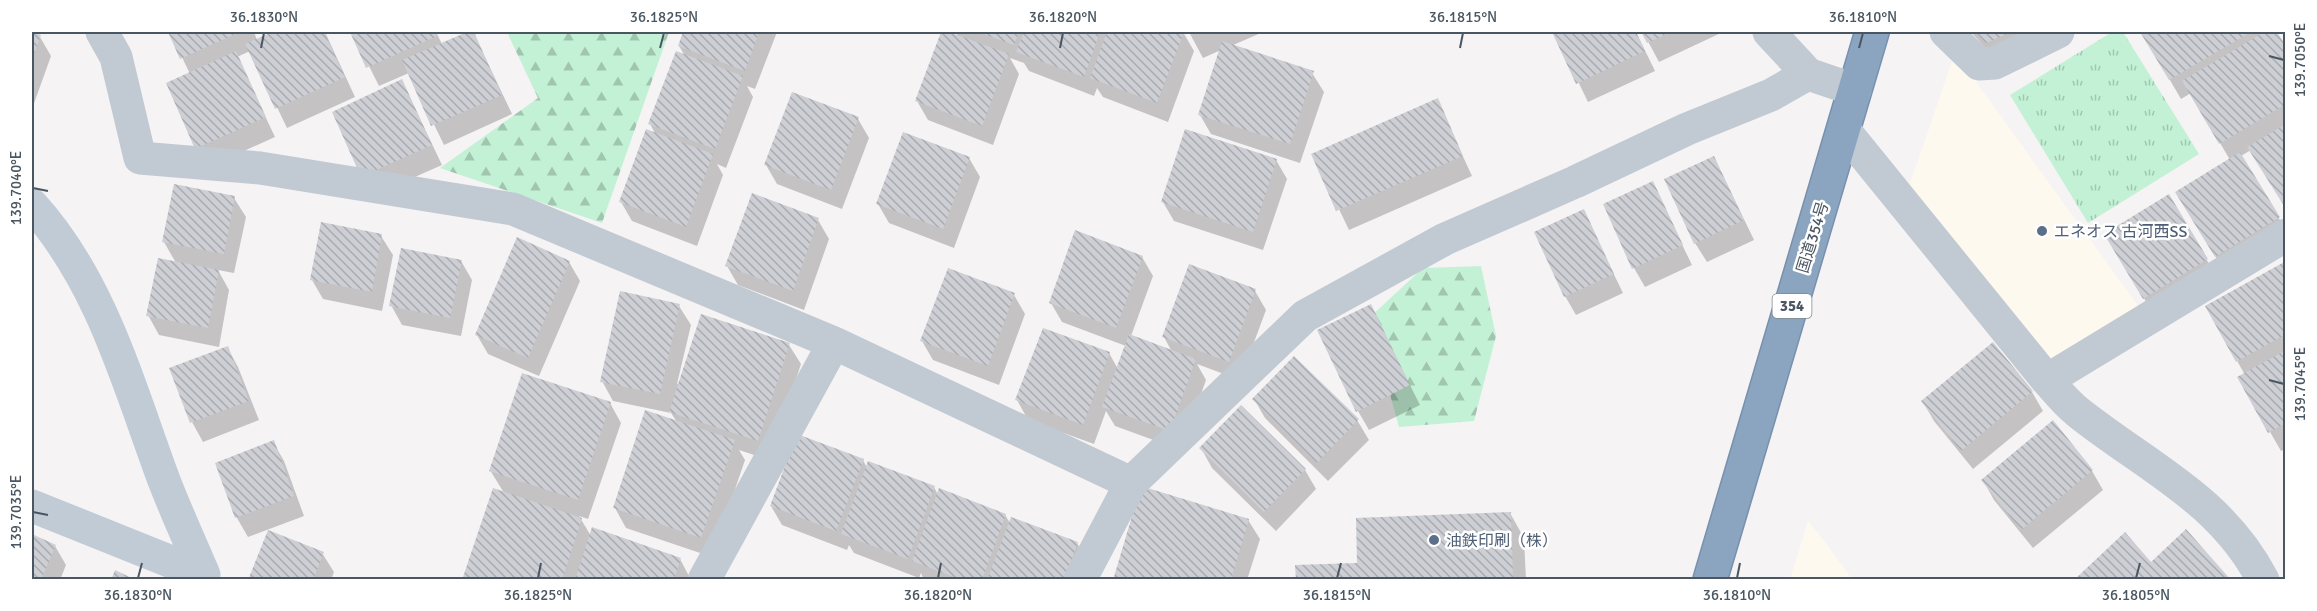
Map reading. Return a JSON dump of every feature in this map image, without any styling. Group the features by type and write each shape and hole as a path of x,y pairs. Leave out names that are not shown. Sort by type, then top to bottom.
{"highway":[{"name":"国道354号","path":"1710,579 1872,32"}],"street":[{"path":"102,32 117,57 140,158 260,168 513,209 834,344 1131,483"},
{"path":"1768,32 1808,74 1855,90"},
{"path":"1946,32 1979,64 1995,63 2058,32"},
{"path":"1080,579 1131,483 1305,316 1445,239 1575,182 1687,129 1771,95 1808,74"},
{"path":"1844,130 2047,380 2077,411 2205,504 2248,551 2263,579"},
{"path":"32,205 57,233 110,331 166,485 203,577"},
{"path":"2047,380 2286,235"},
{"path":"704,579 834,344"},
{"path":"32,506 203,577"}],"shaded area":[{"path":"1955,53 2141,310 2048,378 1909,186"},
{"path":"1808,521 1825,542 1852,579 1790,579"}],"green space":[{"path":"507,32 669,32 602,223 440,168 538,98"},
{"path":"2112,32 2123,32 2199,154 2088,223 2010,95"},
{"path":"1481,266 1496,336 1474,421 1399,427 1369,318 1423,268"}],"building":[{"path":"32,32 41,35 32,60"},
{"path":"168,32 240,32 180,59"},
{"path":"272,32 324,32 345,77 275,109 245,44"},
{"path":"350,32 435,32 437,36 366,68"},
{"path":"467,32 474,32 502,95 431,126 402,60"},
{"path":"683,32 759,32 745,71 678,46"},
{"path":"941,32 949,32 1009,54 982,126 915,101"},
{"path":"978,32 1019,32 1014,45"},
{"path":"1024,32 1100,32 1084,77 1016,52"},
{"path":"1107,32 1184,32 1157,103 1090,78"},
{"path":"1552,32 1636,32 1645,51 1576,84"},
{"path":"1641,32 1672,32 1647,43"},
{"path":"1974,32 2012,32 1986,43"},
{"path":"2140,32 2251,32 2169,80"},
{"path":"2264,32 2277,32 2286,46 2286,104 2219,144 2182,81"},
{"path":"1222,41 1314,71 1290,144 1198,115"},
{"path":"236,51 266,117 195,149 166,83"},
{"path":"676,51 743,76 715,149 648,124"},
{"path":"402,79 432,145 361,177 332,112"},
{"path":"792,92 859,117 831,190 764,165"},
{"path":"1438,98 1463,156 1336,211 1311,154"},
{"path":"2286,124 2286,209 2247,147"},
{"path":"646,129 713,154 686,227 619,202"},
{"path":"1185,129 1277,159 1253,232 1161,202"},
{"path":"903,132 970,157 943,229 876,204"},
{"path":"2240,152 2280,217 2215,257 2175,192"},
{"path":"1714,156 1744,220 1694,244 1664,179"},
{"path":"1653,181 1683,245 1632,269 1603,204"},
{"path":"174,184 235,196 224,254 162,242"},
{"path":"752,193 819,218 793,291 725,266"},
{"path":"2169,194 2208,259 2143,299 2104,234"},
{"path":"1584,209 1614,274 1564,297 1534,232"},
{"path":"321,222 382,234 372,292 310,280"},
{"path":"1075,230 1143,256 1116,328 1049,303"},
{"path":"517,237 570,261 528,358 475,335"},
{"path":"401,248 462,260 450,318 389,306"},
{"path":"158,258 219,270 208,328 146,316"},
{"path":"2286,261 2286,334 2236,362 2205,306"},
{"path":"1189,264 1256,289 1229,362 1162,337"},
{"path":"948,268 1015,293 988,366 920,341"},
{"path":"620,291 680,304 660,394 600,382"},
{"path":"1371,304 1410,385 1356,412 1317,330"},
{"path":"701,314 790,343 758,441 669,412"},
{"path":"1043,328 1110,352 1083,425 1015,400"},
{"path":"1129,334 1196,359 1170,431 1102,407"},
{"path":"1993,342 2033,391 1961,451 1921,401"},
{"path":"228,346 249,401 190,423 169,368"},
{"path":"2286,350 2286,423 2268,433 2237,377"},
{"path":"1294,356 1359,419 1317,463 1252,399"},
{"path":"522,373 611,402 578,500 489,471"},
{"path":"1241,405 1306,469 1264,512 1199,448"},
{"path":"645,410 735,440 701,538 613,508"},
{"path":"2053,420 2093,470 2021,530 1981,480"},
{"path":"797,434 864,459 836,531 770,506"},
{"path":"274,440 294,496 235,518 215,463"},
{"path":"868,461 935,486 908,559 841,534"},
{"path":"1141,486 1249,519 1231,580 1113,580"},
{"path":"493,488 582,518 562,580 462,580"},
{"path":"939,488 1006,514 982,580 961,580 912,561"},
{"name":"油鉄印刷（株）","path":"1511,512 1513,580 1296,580 1295,565 1357,563 1356,518"},
{"path":"1011,517 1078,542 1064,580 987,580"},
{"path":"592,527 681,558 674,580 575,580"},
{"path":"2186,529 2231,580 2074,580 2125,532 2151,562"},
{"path":"268,530 324,552 313,580 248,580"},
{"path":"32,534 56,545 41,580 32,580"},
{"path":"115,570 136,580 111,580"}],"place":[{"name":"エネオス 古河西SS","path":"2042,231"},
{"name":"油鉄印刷（株）","path":"1434,540"}]}
